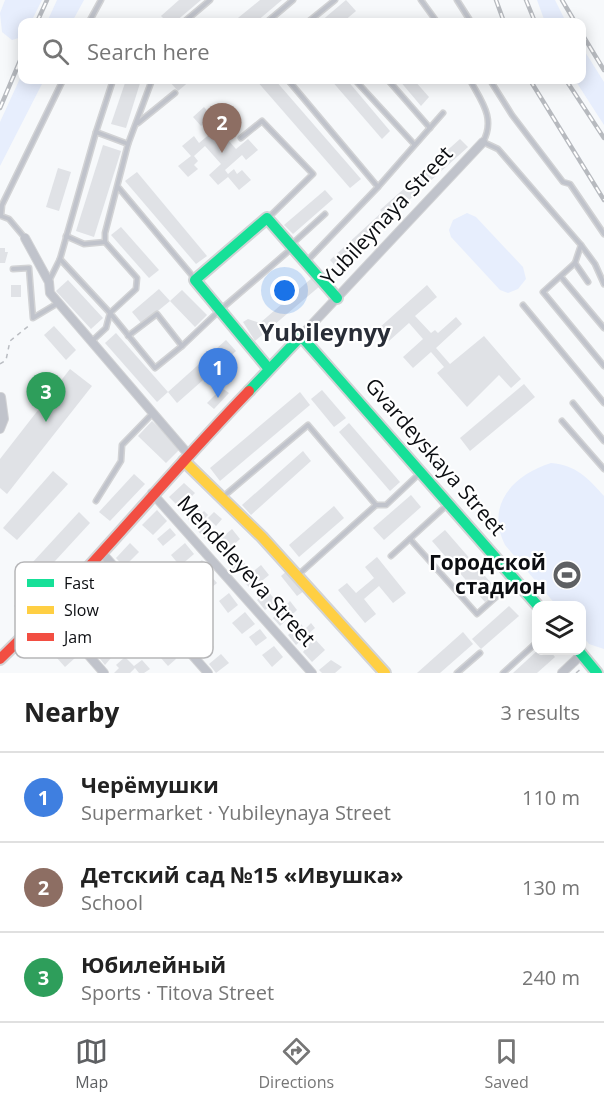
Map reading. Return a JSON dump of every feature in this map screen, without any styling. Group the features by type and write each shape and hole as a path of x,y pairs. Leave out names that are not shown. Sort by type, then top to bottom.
{"street":[{"name":"Yubileynaya Street","path":"96,562 186,457 419,213 483,142"},
{"path":"269,369 195,280 267,218 337,298"},
{"path":"25,238 49,282 50,293 153,413 186,457 298,575 385,673"},
{"name":"Gvardeyskaya Street","path":"301,336 420,472 450,502 534,601"},
{"path":"0,429 4,418 1,397"},
{"name":"Mendeleyeva Street","path":"152,494 213,562"},
{"path":"103,554 110,562"},
{"name":"Mendeleyeva Street","path":"213,562 312,673"},
{"name":"Yubileynaya Street","path":"0,659 15,645"},
{"path":"561,673 578,655"},
{"path":"582,655 597,673"},
{"path":"91,658 104,673"},
{"path":"195,658 208,673"}],"lane":[{"path":"91,18 101,0"},
{"path":"189,18 210,0"},
{"path":"272,18 293,0"},
{"path":"313,18 335,0"},
{"path":"421,0 434,18"},
{"path":"457,0 468,18"},
{"path":"25,238 9,219 0,216 2,205 61,84"},
{"path":"49,282 60,259 65,235 112,84"},
{"path":"105,242 128,144 151,84"},
{"path":"291,84 378,187"},
{"path":"360,84 414,144"},
{"path":"392,84 430,128"},
{"path":"472,84 489,116 490,128 483,142 498,149 581,245 595,264 604,284"},
{"path":"493,84 534,145 563,182 570,184 604,234"},
{"path":"137,124 175,93"},
{"path":"307,261 378,187 443,114"},
{"path":"241,138 262,121 313,174 267,218"},
{"path":"96,132 128,144"},
{"path":"118,187 195,280"},
{"path":"60,259 110,313 155,369 325,214"},
{"path":"65,235 84,244 105,242"},
{"path":"91,341 106,328 110,313 136,289 137,278 105,242"},
{"path":"581,245 575,263 562,278 543,292 604,366"},
{"path":"575,263 588,282"},
{"path":"13,269 29,268 33,318 58,302"},
{"path":"562,278 604,328"},
{"path":"523,305 604,403"},
{"path":"128,336 157,314 182,346"},
{"path":"573,403 604,441"},
{"path":"96,501 121,461 122,445 153,413"},
{"path":"562,421 604,469"},
{"path":"224,497 308,425 376,505"},
{"path":"298,575 376,505 386,505 420,472"},
{"path":"392,556 450,502"},
{"path":"410,539 477,614 516,580"},
{"path":"503,673 532,647"},
{"path":"458,673 480,653"}],"path":[{"path":"0,364 6,360 10,341 29,327 33,318"}],"shaded area":[{"path":"5,0 42,0 33,18 18,18 18,38 12,40 2,32 0,13"},
{"path":"57,0 84,0 74,18 49,18"},
{"path":"537,0 555,0 564,18 544,18"},
{"path":"586,53 604,82 604,125 578,84 586,84"},
{"path":"18,83 42,84 0,166 0,122"},
{"path":"467,213 476,217 523,267 526,279 518,289 508,293 500,290 451,237 449,230 453,220"},
{"name":"Городской стадион","path":"551,463 568,466 581,474 604,496 604,649 589,644 586,640 586,601 553,601 505,545 498,517 501,505 506,493 514,484 537,468"}],"building":[{"path":"179,0 201,0 180,18 161,16"},
{"path":"260,0 282,0 261,18 238,18"},
{"path":"346,0 356,11 348,18 325,18"},
{"path":"125,84 140,84 126,128 111,124"},
{"path":"172,84 186,84 178,91"},
{"path":"259,84 278,84 361,179 350,188"},
{"path":"334,84 350,84 390,131 382,139"},
{"path":"402,84 418,84 429,97 421,106"},
{"path":"204,107 215,120 223,113 233,124 222,133 236,149 248,139 258,150 246,160 242,155 225,170 228,174 234,169 237,174 242,170 251,180 239,190 228,177 218,185 209,175 221,164 205,146 194,156 198,161 194,165 198,169 188,177 178,166 191,156 182,146 194,136 199,143 217,128 212,122 208,125 206,122 201,126 193,117"},
{"path":"460,139 468,147 388,219 390,220 338,269 330,260 382,212 380,210"},
{"path":"103,145 121,151 94,237 76,231"},
{"path":"58,168 71,172 59,211 46,207"},
{"path":"137,172 207,256 196,264 125,181"},
{"path":"325,190 333,199 293,234 284,225"},
{"path":"121,227 159,270 149,278 111,235"},
{"path":"0,248 5,248 5,252 8,252 5,263 0,263"},
{"path":"313,277 320,286 255,341 243,322 248,319 260,323"},
{"path":"68,280 103,318 91,329 56,291"},
{"path":"11,285 21,285 21,297 11,297"},
{"path":"427,285 437,297 415,316 431,333 435,330 438,333 456,317 462,324 436,348 450,364 484,336 521,379 511,388 499,375 467,407 437,373 444,367 431,352 413,368 403,357 423,339 409,323 389,341 378,329"},
{"path":"159,289 170,301 142,324 132,312"},
{"path":"182,290 207,315 195,327 170,301"},
{"path":"54,326 76,350 66,360 44,335"},
{"path":"116,333 168,392 157,402 105,343"},
{"path":"226,340 236,351 177,403 168,392"},
{"path":"70,369 92,386 7,494 0,488 0,459"},
{"path":"524,384 535,397 470,451 460,438"},
{"path":"222,388 229,393 214,409 207,403"},
{"path":"322,390 346,418 334,427 311,399"},
{"path":"300,392 310,405 220,481 210,468"},
{"path":"152,421 181,448 166,463 138,436"},
{"path":"349,423 400,482 390,491 339,432"},
{"path":"303,451 311,461 251,515 242,505"},
{"path":"53,471 68,484 17,540 3,528"},
{"path":"134,474 145,484 110,521 99,512"},
{"path":"184,483 195,493 180,508 169,497"},
{"path":"411,495 421,507 384,540 373,528"},
{"path":"194,504 200,511 189,520 184,513"},
{"path":"334,506 344,518 299,557 289,545"},
{"path":"157,510 167,521 153,535 142,525"},
{"path":"204,511 208,515 196,527 192,523"},
{"path":"79,512 90,523 54,562 33,562"},
{"path":"214,512 222,519 216,526 208,518"},
{"path":"205,523 215,533 206,540 197,530"},
{"path":"170,528 176,535 163,546 157,539"},
{"path":"232,529 240,539 228,550 219,540"},
{"path":"445,530 498,591 485,602 432,541"},
{"path":"130,543 139,552 129,562 120,562 116,558"},
{"path":"185,543 194,554 185,562 177,562 171,555"},
{"path":"237,555 246,565 236,573 227,563"},
{"path":"377,557 406,593 393,603 379,586 364,599 376,614 365,623 338,590 347,583 356,593 374,578 365,567"},
{"path":"261,565 269,575 251,590 243,580"},
{"path":"288,570 304,591 297,596 281,576"},
{"path":"268,591 276,601 265,610 257,600"},
{"path":"229,593 238,605 228,613 219,601"},
{"path":"290,601 297,610 280,626 273,618"},
{"path":"509,606 519,616 481,649 472,639"},
{"path":"245,612 255,624 242,634 232,623"},
{"path":"311,623 315,628 296,645 288,635 301,624 305,629"},
{"path":"260,629 267,638 256,646 249,637"},
{"path":"463,632 473,644 440,673 417,673"},
{"path":"314,638 325,650 312,662 303,652"},
{"path":"274,646 283,657 272,667 262,655"},
{"path":"221,654 229,663 216,673 209,664"},
{"path":"533,655 553,655 555,657 537,673 513,673"},
{"path":"57,658 75,658 65,667"},
{"path":"99,658 111,658 105,665"},
{"path":"126,658 134,666 142,660 150,669 144,673 139,673 135,668 130,673 114,673 119,668 116,665"},
{"path":"161,658 175,658 176,659 168,666"},
{"path":"331,660 342,667 335,673 322,673 319,670"}],"railway":[{"path":"39,18 47,0"},
{"path":"496,0 503,18"},
{"path":"526,0 533,18"},
{"path":"562,0 573,18"},
{"path":"586,41 604,70"},
{"path":"0,108 18,65"},
{"path":"532,84 604,200"},
{"path":"569,84 604,138"}],"traffic: fast":[{"path":"269,369 195,280 267,218 337,298"},
{"path":"249,391 301,336 534,601"},
{"path":"582,655 597,673"}],"traffic: slow":[{"path":"184,461 262,537 385,673"}],"traffic: jam":[{"path":"93,562 249,391"},
{"path":"0,659 15,644"}],"place":[{"name":"Детский сад №15 «Ивушка»","path":"222,153"},
{"name":"Черёмушки","path":"218,398"},
{"name":"Юбилейный","path":"46,422"},
{"name":"Городской стадион","path":"567,575"}],"district":[{"name":"Yubileynyy","path":"325,333"}]}
